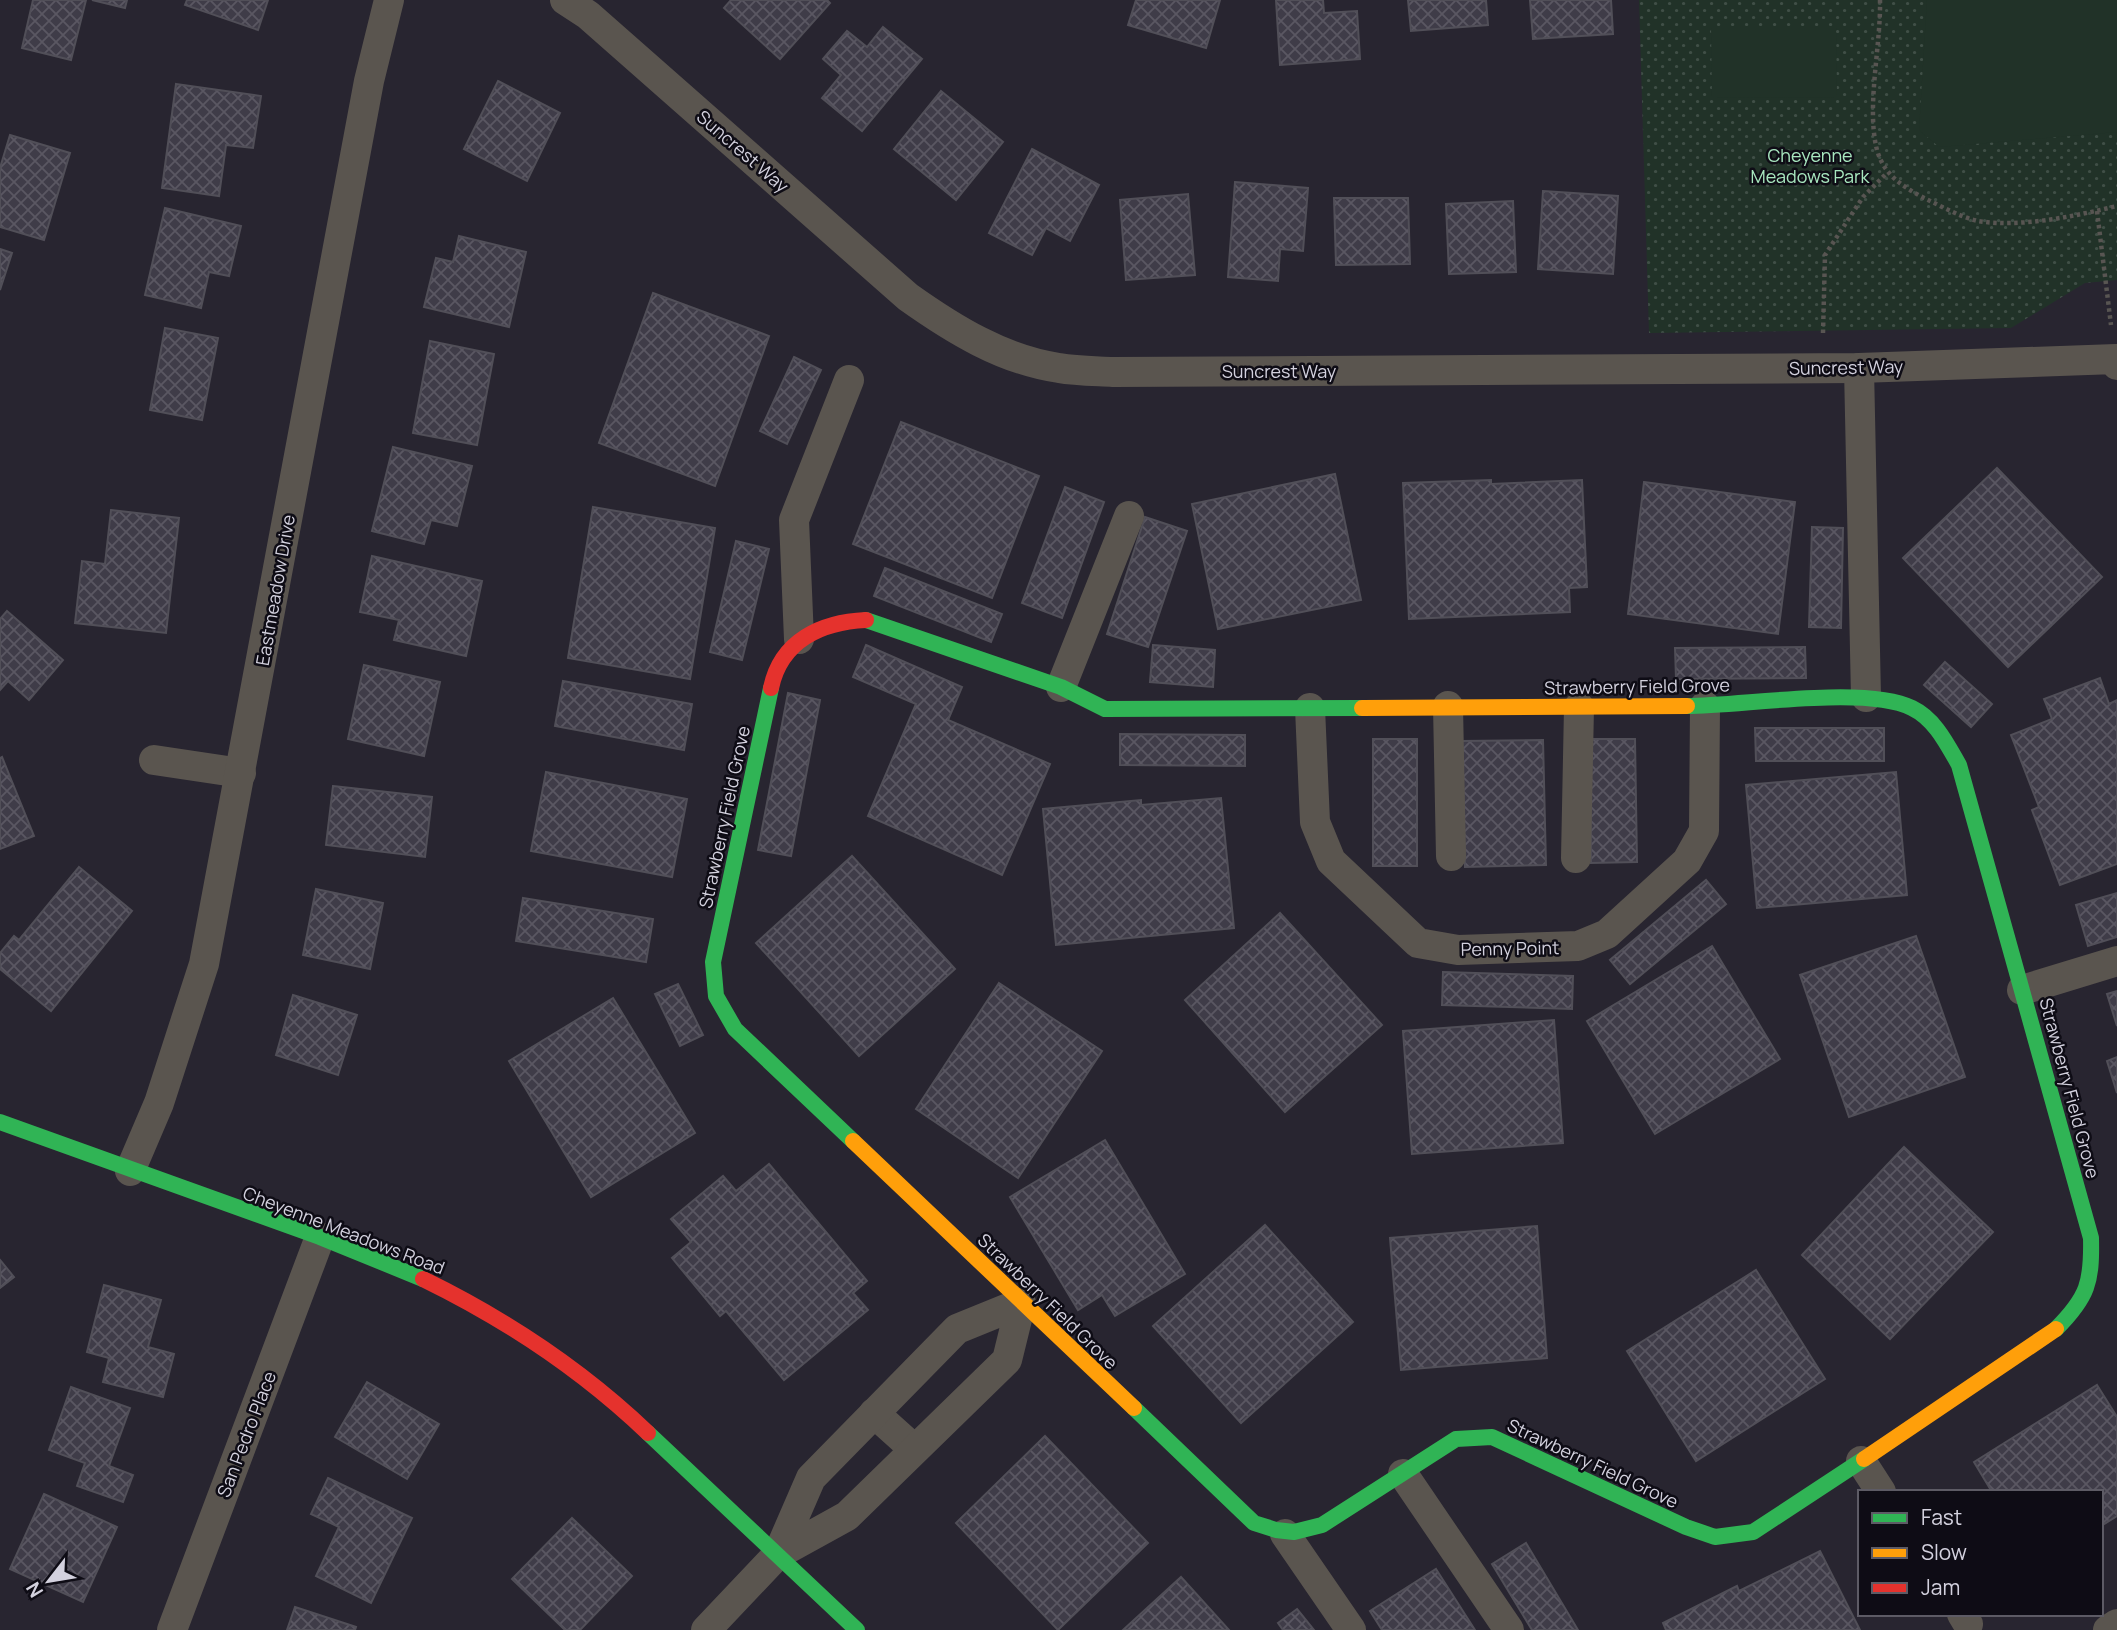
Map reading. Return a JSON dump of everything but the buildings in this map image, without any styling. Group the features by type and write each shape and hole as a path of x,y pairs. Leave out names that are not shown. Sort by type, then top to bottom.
{"street":[{"name":"Eastmeadow Drive","path":"130,1171 159,1103 204,964 369,81 389,0"},
{"name":"Suncrest Way","path":"565,0 588,15 908,296 950,326 997,350 1057,368 1113,372 1859,368 2116,362"},
{"path":"1859,368 1866,697"},
{"path":"799,639 794,520 849,380"},
{"path":"1061,687 1129,516"},
{"name":"Strawberry Field Grove","path":"866,620 1061,687 1105,709 1705,706 1866,697 1912,708 1941,732 1959,765 2091,1238 2092,1276 2074,1311 2047,1338 1753,1532 1716,1537 1686,1527 1492,1437 1456,1439 1333,1520 1311,1530 1285,1534 1254,1523 735,1029 716,996 713,962 774,674 799,639 832,621 866,620"},
{"path":"1448,706 1451,856"},
{"name":"Penny Point","path":"1310,708 1315,822 1331,861 1418,943 1458,950 1578,946 1607,934 1687,861 1704,831 1705,706"},
{"path":"1576,858 1579,707"},
{"path":"153,760 241,773"},
{"path":"2022,990 2117,961"},
{"name":"Cheyenne Meadows Road","path":"0,1122 130,1171 320,1237 415,1275 476,1305 555,1356 635,1420 857,1630"},
{"name":"San Pedro Place","path":"172,1630 320,1237"},
{"path":"778,1554 811,1478 957,1329 1021,1303"},
{"path":"706,1630 778,1554 847,1516 1007,1360 1021,1303"},
{"path":"874,1413 914,1449"},
{"path":"1861,1461 1880,1490"},
{"path":"1403,1474 1509,1630"},
{"path":"1285,1534 1351,1630"},
{"path":"2108,1630 2117,1624"}],"path":[{"path":"1879,1 1881,33 1873,124 1878,150 1887,173 1912,191 1946,209 1978,220 2018,222 2117,206"},
{"path":"1823,368 1825,255 1863,197 1887,173"},
{"path":"2097,211 2116,362"}],"green space":[{"name":"Cheyenne Meadows Park","path":"1639,0 2117,0 2117,280 2085,283 2011,328 1649,333"},
{"path":"1927,0 2117,0 2117,132 1939,147 1919,130"},
{"path":"1711,26 1836,26 1837,97 1712,98"}],"traffic: fast":[{"path":"866,620 1061,687 1105,709 1362,708"},
{"path":"771,688 713,962 716,996 735,1029 853,1141"},
{"path":"1687,706 1835,697 1891,701 1920,713 1940,733 1950,749 1959,765 2091,1238 2086,1288 2067,1318 2056,1329"},
{"path":"0,1122 320,1237 423,1279"},
{"path":"1134,1408 1254,1523 1294,1532 1322,1525 1456,1439 1492,1437 1686,1527 1715,1537 1753,1532 1864,1459"},
{"path":"648,1433 857,1630"}],"traffic: slow":[{"path":"1362,708 1687,706"},
{"path":"853,1141 1134,1408"},
{"path":"1864,1459 2056,1329"}],"traffic: jam":[{"path":"771,688 784,657 806,637 834,625 866,620"},
{"path":"423,1279 483,1311 541,1347 597,1388 648,1433"}]}
